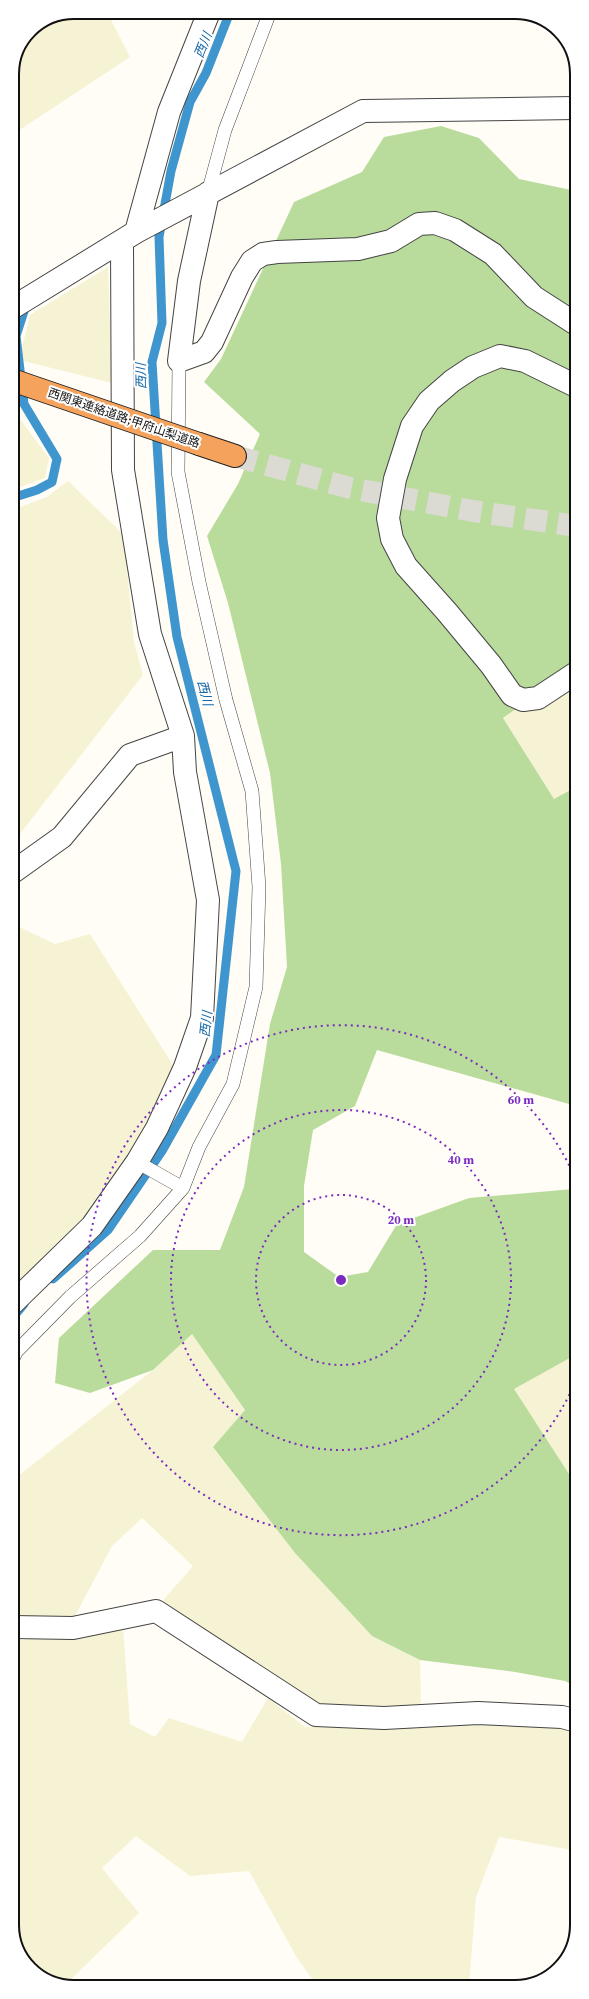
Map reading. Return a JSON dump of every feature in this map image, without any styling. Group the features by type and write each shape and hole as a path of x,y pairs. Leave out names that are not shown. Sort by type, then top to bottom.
{"highway":[{"name":"西関東連絡道路;甲府山梨道路","path":"19,382 235,456"}],"street":[{"path":"19,1297 92,1226 137,1162 157,1128 185,1067 202,1018 208,900 185,772 182,736 150,634 123,470 129,237 169,112 206,19"},
{"path":"19,304 129,237 208,193 363,111 570,108"},
{"path":"208,193 188,281 179,361 204,352 212,342 242,277 252,261 263,254 277,252 358,249 391,241 419,224 435,223 462,234 493,254 534,297 570,320"},
{"path":"570,383 526,361 500,356 474,367 452,381 429,401 412,426 395,480 388,518 392,539 406,566 476,648 512,695 523,700 538,698 570,677"},
{"path":"19,867 62,837 130,755 182,736"},
{"path":"19,1627 73,1628 156,1611 316,1715 384,1718 478,1713 562,1717 570,1719"}],"lane":[{"path":"208,193 225,130 267,19"},
{"path":"19,1349 70,1297 140,1236 183,1188 199,1147 233,1084 256,987 259,887 252,791 226,700 206,611 178,472 179,361"},
{"path":"137,1162 183,1188"}],"shaded area":[{"path":"111,19 130,57 19,130 20,63 28,43 43,28 63,20"},
{"path":"108,267 112,383 19,360 30,315"},
{"path":"19,417 49,458 45,478 19,487"},
{"path":"68,481 124,535 134,642 143,675 19,835 19,507 47,497"},
{"path":"570,688 570,790 554,799 503,718 516,709 532,710"},
{"path":"19,927 55,944 90,934 178,1073 124,1168 60,1248 19,1288"},
{"path":"192,1334 245,1410 213,1447 295,1553 372,1636 420,1660 421,1710 321,1710 159,1605 193,1566 142,1518 112,1546 73,1620 19,1620 19,1475 153,1370"},
{"path":"570,1358 570,1474 569,1474 513,1389"},
{"path":"123,1628 130,1724 155,1737 169,1718 242,1742 268,1698 305,1727 464,1723 559,1726 570,1729 570,1850 499,1837 476,1897 469,1980 313,1980 297,1958 249,1871 190,1876 136,1836 102,1868 139,1913 70,1980 53,1976 43,1971 30,1958 20,1936 19,1640"}],"green space":[{"path":"441,126 479,138 519,179 570,190 570,671 503,718 554,799 570,790 570,1104 377,1050 355,1106 313,1130 304,1186 304,1252 339,1277 368,1272 397,1224 469,1198 570,1189 570,1358 514,1389 570,1474 570,1684 565,1681 515,1672 420,1660 372,1636 295,1553 213,1447 245,1410 192,1334 153,1370 90,1393 55,1383 59,1338 153,1250 220,1250 244,1187 270,1024 287,967 281,864 270,773 228,603 207,536 238,484 260,434 204,382 221,359 294,202 362,172 384,137"}],"waterway":[{"name":"西川","path":"53,1279 108,1230 162,1151 216,1055 236,871 177,637 163,540 152,362 162,323 159,237 171,171 190,102 206,73 227,19"},
{"path":"19,327 26,305"},
{"path":"19,362 24,404 57,459 52,482 37,490 19,496"},
{"name":"西川","path":"19,1310 24,1304"}],"tunnel":[{"path":"235,456 350,488 473,511 570,525"}]}
